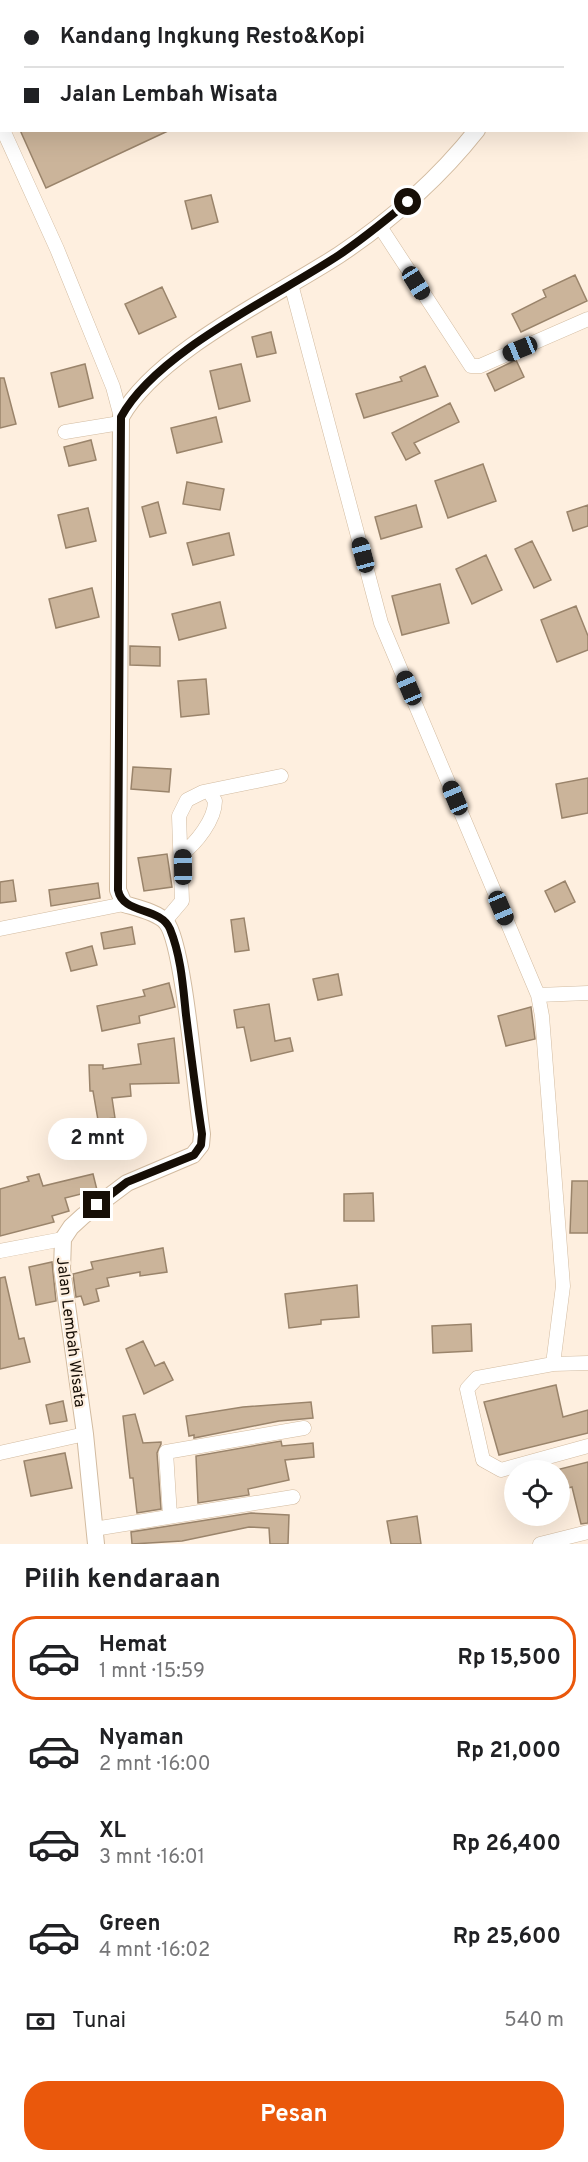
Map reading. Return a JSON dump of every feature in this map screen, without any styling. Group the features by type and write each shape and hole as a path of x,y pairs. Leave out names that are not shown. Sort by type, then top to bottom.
{"street":[{"path":"3,132 57,249 113,387 126,410 119,898 124,904 165,921 182,901 182,854 179,827 182,808 192,796 281,776"},
{"path":"65,432 126,410 172,363 228,322 339,255 408,202 475,132"},
{"path":"379,225 471,366 480,366 588,319"},
{"path":"291,284 381,622 538,995 542,1016 563,1286 553,1364"},
{"path":"113,387 126,410"},
{"path":"182,854 190,848 213,812 215,801 210,793"},
{"path":"0,929 124,904"},
{"name":"Jalan Lembah Wisata","path":"95,1537 85,1434 62,1269 63,1239 77,1221 127,1182 184,1161 198,1151 201,1145 182,973 171,932 165,921"},
{"path":"538,995 588,993"},
{"path":"0,1251 63,1239"},
{"path":"588,1363 553,1364 477,1378 470,1383 467,1389 483,1460 491,1467 501,1470 588,1446"},
{"path":"170,1516 166,1452 304,1428"},
{"path":"0,1453 85,1434"},
{"path":"95,1537 170,1516 293,1497"},
{"path":"540,1544 588,1532"}],"building":[{"path":"21,132 166,132 46,188"},
{"path":"211,195 218,222 192,229 185,201"},
{"path":"575,275 587,301 521,332 512,314 546,297 543,290"},
{"path":"162,287 176,317 139,334 125,304"},
{"path":"271,332 276,353 257,357 252,337"},
{"path":"516,360 524,377 495,391 487,374"},
{"path":"85,364 93,398 59,407 51,373"},
{"path":"241,364 250,401 219,409 210,371"},
{"path":"425,366 438,396 364,418 356,394 402,381 400,377"},
{"path":"0,378 4,378 16,424 0,428"},
{"path":"450,403 459,422 414,443 420,453 406,460 392,433"},
{"path":"216,417 222,442 177,453 171,428"},
{"path":"91,440 96,460 69,466 64,447"},
{"path":"483,464 496,501 448,518 435,481"},
{"path":"187,482 224,489 220,510 183,504"},
{"path":"158,502 166,533 150,537 142,507"},
{"path":"416,505 422,527 381,539 375,517"},
{"path":"588,505 588,526 573,531 567,512"},
{"path":"88,508 96,541 66,548 58,515"},
{"path":"229,533 234,555 193,565 187,543"},
{"path":"532,541 551,580 534,588 515,549"},
{"path":"486,555 502,590 472,604 456,569"},
{"path":"440,584 449,623 402,635 392,596"},
{"path":"92,588 99,617 56,628 49,599"},
{"path":"220,602 226,628 179,640 172,614"},
{"path":"576,606 588,636 588,650 557,662 541,620"},
{"path":"130,646 160,647 160,666 130,665"},
{"path":"206,679 209,714 181,717 178,681"},
{"path":"133,767 171,769 169,792 131,789"},
{"path":"588,778 588,813 562,818 556,784"},
{"path":"167,854 172,887 144,891 138,858"},
{"path":"13,880 16,901 0,903 0,882"},
{"path":"565,881 575,902 555,912 545,891"},
{"path":"98,883 100,898 51,906 49,890"},
{"path":"244,918 249,950 235,952 231,920"},
{"path":"132,927 135,944 104,949 101,933"},
{"path":"92,946 97,965 71,971 66,953"},
{"path":"338,974 342,995 318,1000 313,979"},
{"path":"169,983 175,1007 139,1016 140,1023 102,1031 97,1006 145,996 143,990"},
{"path":"269,1004 275,1041 290,1038 293,1051 251,1061 244,1027 237,1028 234,1010"},
{"path":"531,1007 535,1039 506,1046 498,1016"},
{"path":"174,1038 179,1083 130,1084 131,1096 112,1098 115,1118 98,1120 93,1091 90,1091 89,1065 103,1065 103,1069 141,1064 138,1044"},
{"path":"109,1128 111,1146 98,1148 96,1129"},
{"path":"39,1174 43,1186 93,1174 97,1190 65,1198 69,1211 52,1216 54,1222 0,1236 0,1189 29,1181 27,1177"},
{"path":"572,1181 588,1181 588,1233 570,1233"},
{"path":"373,1193 374,1221 344,1221 344,1194"},
{"path":"163,1248 167,1272 140,1276 140,1272 107,1278 109,1286 96,1289 99,1301 84,1305 81,1296 76,1297 73,1274 93,1269 91,1262"},
{"path":"52,1262 56,1301 36,1305 29,1267"},
{"path":"5,1277 19,1339 24,1338 30,1362 0,1369 0,1278"},
{"path":"357,1285 359,1317 321,1320 321,1324 289,1328 285,1294"},
{"path":"471,1324 472,1351 433,1353 432,1326"},
{"path":"143,1341 155,1366 164,1362 173,1380 144,1394 126,1349"},
{"path":"556,1385 563,1417 588,1410 588,1433 499,1455 484,1402"},
{"path":"63,1401 67,1421 50,1424 46,1405"},
{"path":"311,1402 313,1418 279,1421 194,1438 194,1435 189,1436 186,1416 243,1407"},
{"path":"135,1414 143,1443 161,1442 157,1453 161,1509 137,1513 133,1478 130,1478 123,1416"},
{"path":"281,1441 282,1446 313,1443 314,1457 285,1460 289,1480 248,1489 249,1495 198,1503 196,1456"},
{"path":"65,1453 72,1488 31,1496 24,1461"},
{"path":"588,1462 588,1523 581,1524 572,1487 570,1488 570,1466"},
{"path":"251,1513 289,1515 288,1544 270,1544 269,1528 249,1527 182,1541 132,1544 131,1532"},
{"path":"417,1516 421,1544 391,1544 387,1521"}],"route":[{"path":"97,1205 127,1182 162,1167 184,1161 194,1155 201,1145 202,1134 182,973 171,932 165,921 141,909 124,904 119,898 118,890 118,579 121,417 137,394 172,363 228,322 339,255 408,202"}]}
